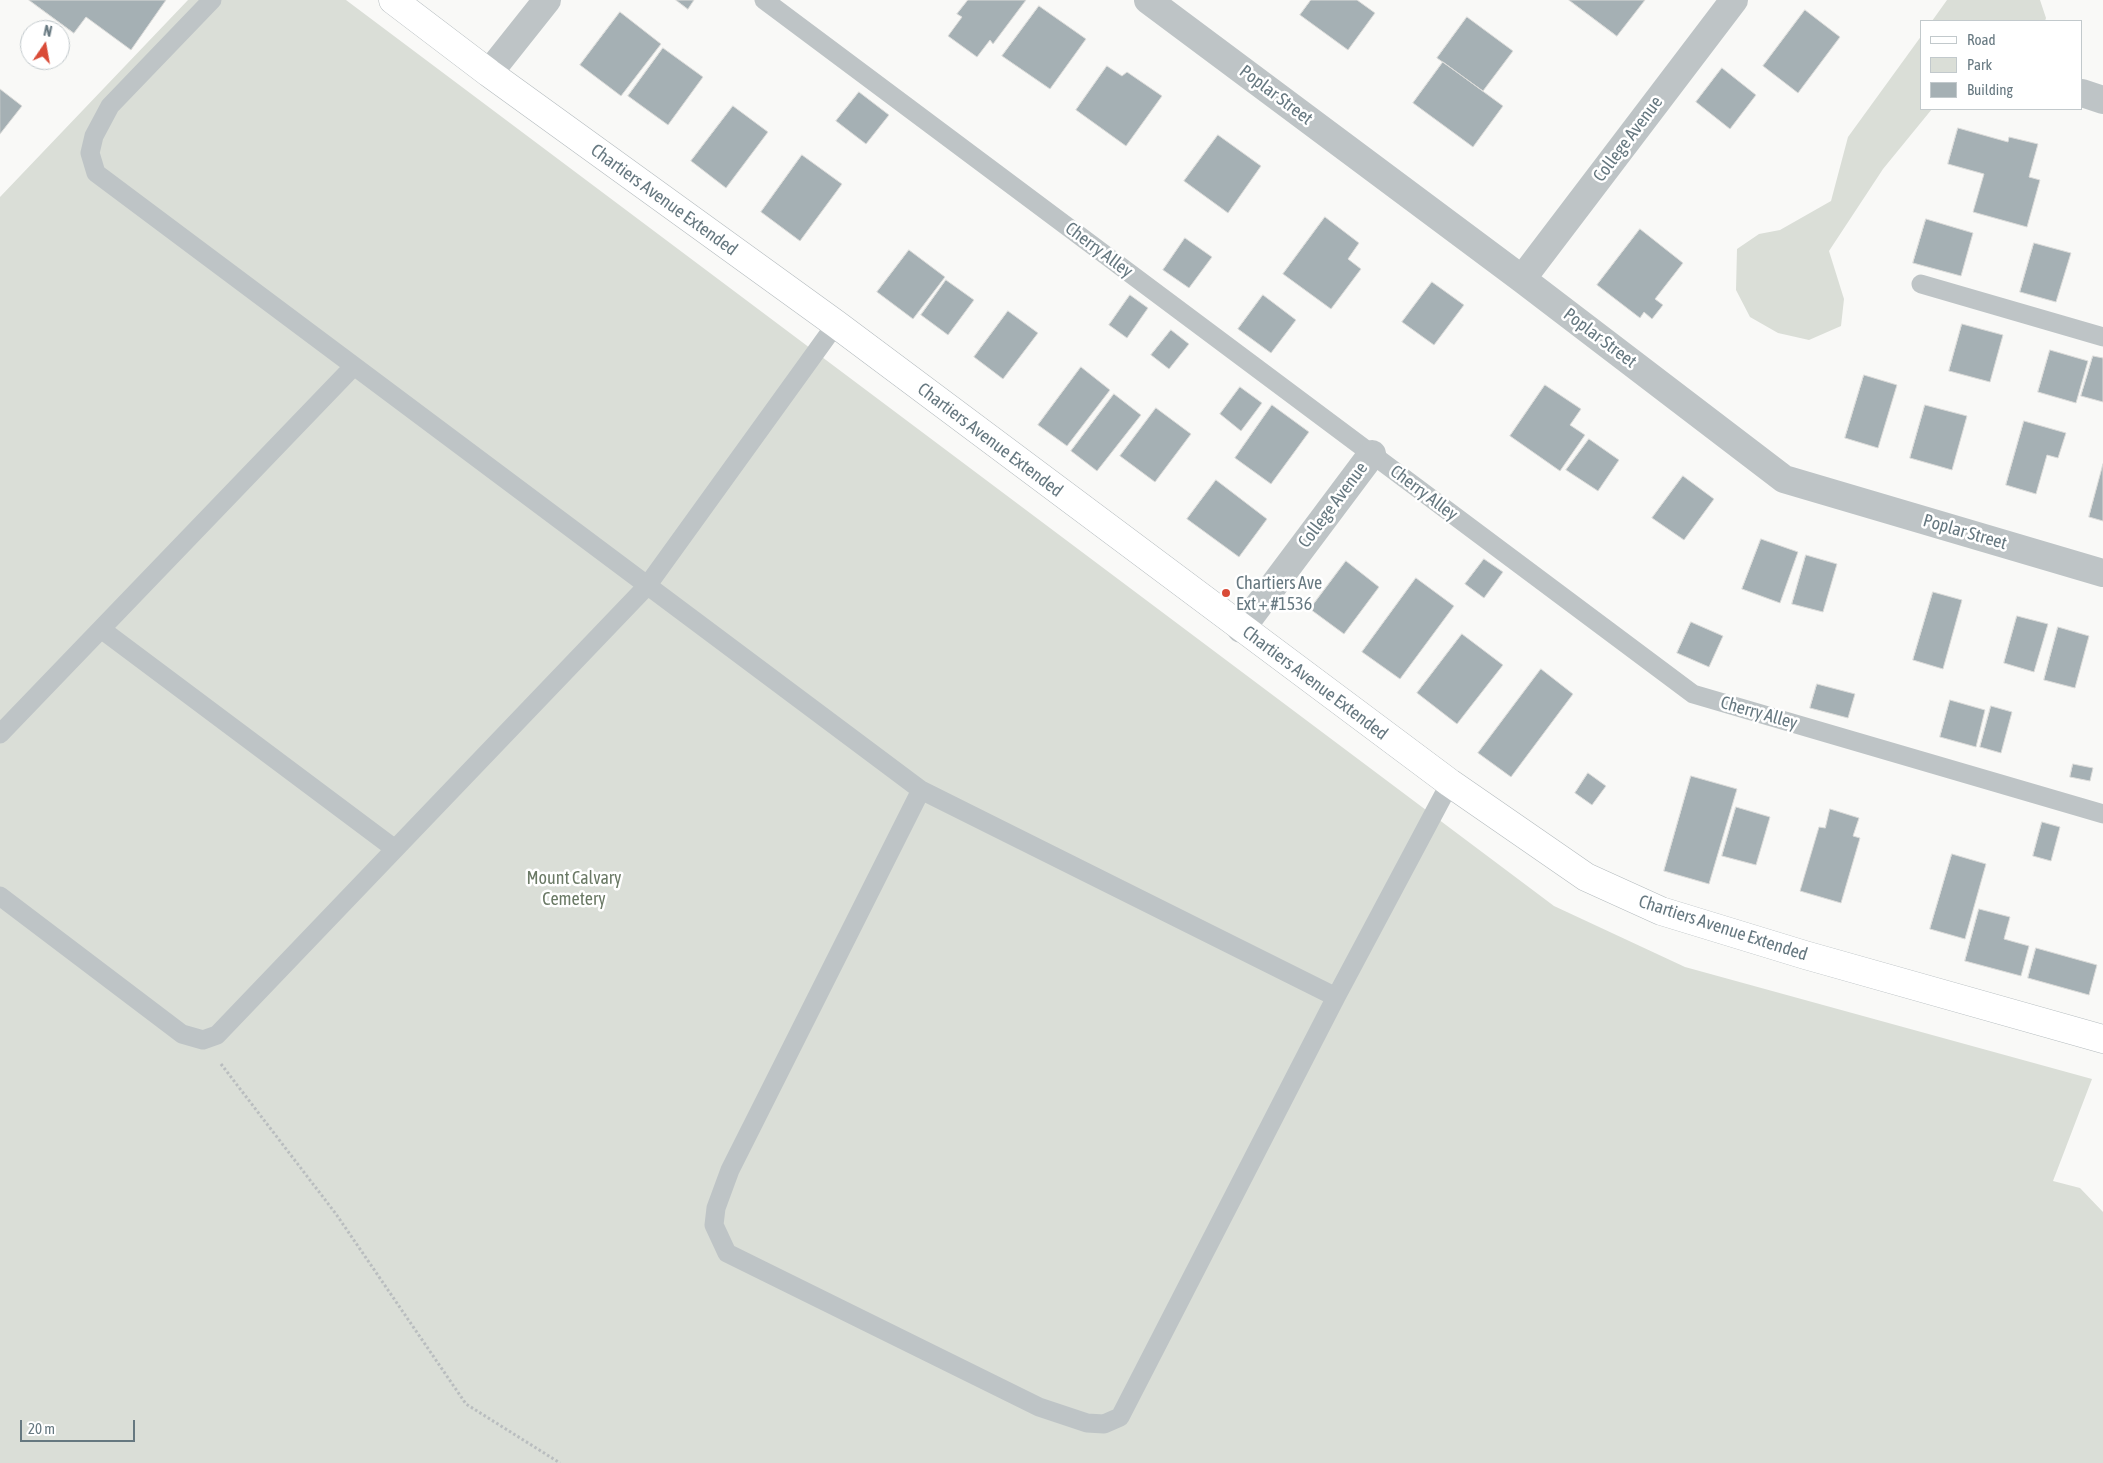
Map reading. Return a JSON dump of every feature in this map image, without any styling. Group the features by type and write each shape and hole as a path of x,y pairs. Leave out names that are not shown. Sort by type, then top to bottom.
{"street":[{"name":"Chartiers Avenue Extended","path":"393,0 489,73 836,324 1241,629 1450,783 1586,877 1661,911 1804,955 2103,1038"},
{"path":"489,73 547,0"},
{"name":"Poplar Street","path":"1148,0 1522,279 1784,479 2103,573"},
{"name":"College Avenue","path":"1522,279 1734,0"},
{"path":"2083,94 2103,100"},
{"name":"College Avenue","path":"1241,629 1372,454"}],"lane":[{"path":"212,0 110,106 94,136 90,153 96,173 920,790 1336,997"},
{"name":"Cherry Alley","path":"764,0 1693,694 2103,814"},
{"path":"1921,284 2103,338"},
{"path":"0,896 182,1034 202,1040 218,1035 647,586 836,324"},
{"path":"0,734 353,367"},
{"path":"101,629 395,849"},
{"path":"920,790 730,1170 716,1208 714,1225 727,1253 1039,1407 1087,1424 1104,1424 1120,1417 1336,997 1450,783"}],"path":[{"path":"202,1040 336,1214 466,1404 560,1463"}],"green space":[{"name":"Mount Calvary Cemetery","path":"188,0 346,0 1554,906 1685,967 2092,1079 2053,1181 2080,1188 2103,1212 2103,1463 0,1463 0,197"},
{"path":"1947,0 2040,0 2046,18 2045,20 1933,20"},
{"path":"1920,38 1920,110 1931,110 1883,169 1829,251 1844,299 1841,326 1809,340 1778,333 1750,317 1736,290 1737,249 1759,234 1780,230 1831,201 1848,137"}],"building":[{"path":"29,0 166,0 131,50 86,17 74,33 70,30 70,20 56,20"},
{"path":"676,0 694,0 688,9"},
{"path":"968,0 1026,0 993,44 990,40 977,57 948,36 962,17 957,14"},
{"path":"1311,0 1357,0 1375,13 1348,50 1300,15"},
{"path":"1569,0 1645,0 1617,36"},
{"path":"1039,6 1086,39 1050,89 1002,56"},
{"path":"1805,10 1840,37 1798,93 1763,66"},
{"path":"620,12 661,44 621,96 580,65"},
{"path":"1467,17 1513,51 1483,91 1437,58"},
{"path":"663,48 703,77 668,125 628,96"},
{"path":"1443,62 1503,106 1473,147 1413,103"},
{"path":"1107,66 1122,76 1127,72 1162,96 1126,146 1076,110"},
{"path":"1722,68 1756,95 1730,129 1696,102"},
{"path":"0,89 22,106 0,134"},
{"path":"859,92 889,115 866,144 836,121"},
{"path":"733,106 768,132 726,188 691,161"},
{"path":"1958,128 2008,142 2009,137 2038,144 2029,177 2040,180 2027,227 1973,212 1984,174 1948,164"},
{"path":"1218,135 1261,166 1228,213 1184,181"},
{"path":"802,155 842,184 800,241 761,212"},
{"path":"1325,217 1359,243 1348,259 1361,269 1331,309 1283,274"},
{"path":"1926,219 1973,233 1961,276 1913,263"},
{"path":"1640,229 1683,263 1655,299 1663,305 1652,319 1644,312 1640,318 1597,285"},
{"path":"1185,238 1212,257 1189,288 1163,270"},
{"path":"2034,243 2071,253 2056,302 2020,292"},
{"path":"909,250 945,277 913,319 877,292"},
{"path":"946,280 974,300 948,335 921,315"},
{"path":"1432,282 1464,305 1434,345 1402,322"},
{"path":"1130,295 1148,308 1127,338 1109,325"},
{"path":"1263,295 1296,320 1271,353 1238,329"},
{"path":"1008,311 1038,333 1003,379 974,357"},
{"path":"1962,324 2003,335 1990,382 1949,371"},
{"path":"1171,330 1189,344 1169,369 1151,355"},
{"path":"2050,350 2088,361 2076,403 2038,392"},
{"path":"2093,356 2103,358 2103,402 2081,396"},
{"path":"1081,367 1110,390 1067,446 1038,425"},
{"path":"1864,375 1897,385 1878,448 1845,438"},
{"path":"1545,385 1581,409 1570,425 1585,435 1560,471 1510,436"},
{"path":"1240,387 1262,403 1241,431 1220,414"},
{"path":"1114,394 1141,415 1097,471 1071,451"},
{"path":"1272,405 1309,432 1271,484 1235,458"},
{"path":"1925,405 1967,416 1952,470 1910,458"},
{"path":"1156,408 1191,434 1155,482 1120,456"},
{"path":"2024,421 2066,433 2058,458 2047,455 2036,494 2006,485"},
{"path":"1589,439 1619,460 1598,491 1566,470"},
{"path":"2103,464 2103,521 2089,517"},
{"path":"1683,476 1714,499 1684,540 1652,518"},
{"path":"1216,480 1267,519 1239,557 1187,519"},
{"path":"1761,539 1798,552 1780,603 1742,589"},
{"path":"1806,555 1837,564 1823,612 1792,604"},
{"path":"1484,559 1503,572 1484,598 1465,584"},
{"path":"1346,561 1379,587 1344,634 1310,609"},
{"path":"1416,578 1454,606 1400,679 1362,652"},
{"path":"1933,592 1962,600 1943,669 1913,660"},
{"path":"2017,616 2048,624 2034,672 2004,663"},
{"path":"1691,622 1723,636 1709,667 1677,653"},
{"path":"2058,627 2089,636 2075,688 2044,680"},
{"path":"1462,634 1503,665 1457,724 1417,693"},
{"path":"1541,669 1573,694 1511,777 1478,753"},
{"path":"1817,684 1855,694 1848,718 1810,708"},
{"path":"1950,700 1985,710 1976,747 1940,737"},
{"path":"1991,706 2012,712 2001,753 1980,747"},
{"path":"2073,764 2093,768 2090,781 2070,777"},
{"path":"1588,773 1606,786 1592,805 1575,793"},
{"path":"1691,776 1737,789 1709,884 1664,871"},
{"path":"1736,807 1770,817 1756,865 1722,856"},
{"path":"1830,809 1859,818 1853,836 1860,838 1841,903 1800,891 1819,827 1825,828"},
{"path":"2042,822 2060,827 2051,861 2033,856"},
{"path":"1952,854 1986,864 1965,939 1930,929"},
{"path":"1979,909 2010,917 2004,939 2029,946 2021,976 1965,961"},
{"path":"2036,948 2097,965 2089,995 2028,978"}],"place":[{"name":"Chartiers Ave Ext + #1536","path":"1226,593"}]}
